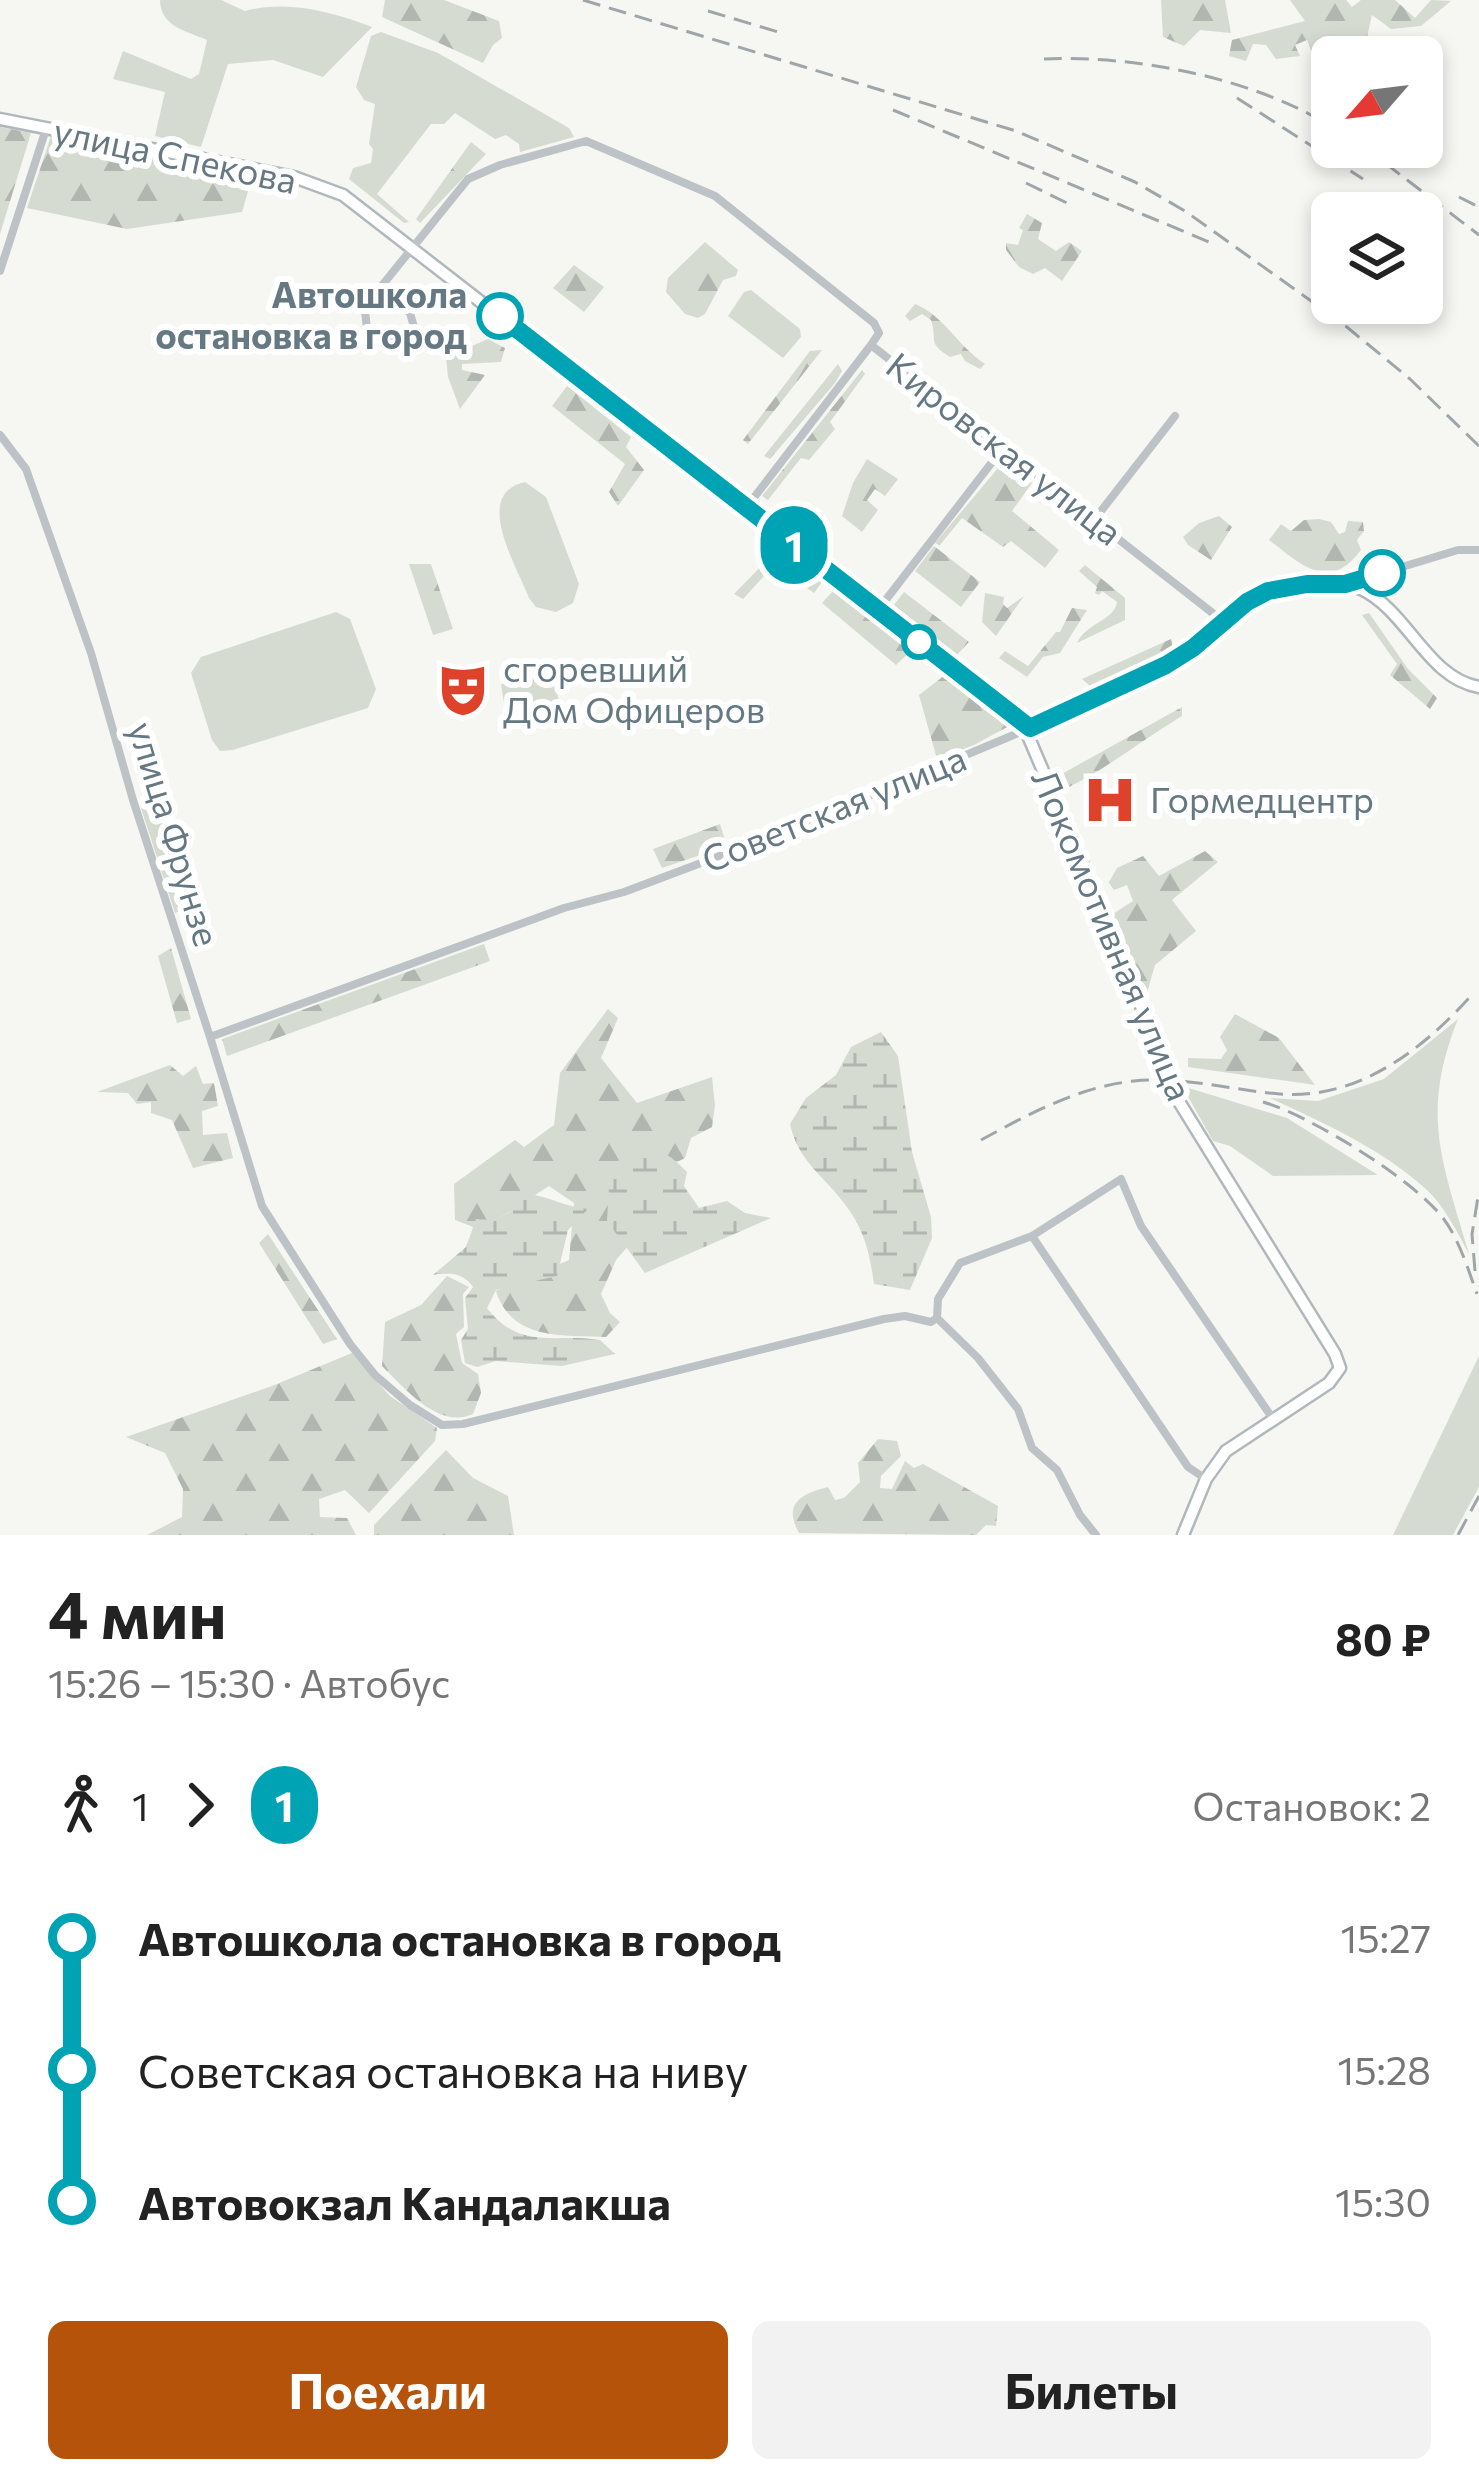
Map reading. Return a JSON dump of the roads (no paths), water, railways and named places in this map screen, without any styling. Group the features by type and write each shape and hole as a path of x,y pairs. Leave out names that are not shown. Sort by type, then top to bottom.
{"main road":[{"name":"улица Спекова","path":"0,119 294,178 343,195 1030,728"},
{"path":"1223,622 1268,591 1345,584 1383,603 1457,683 1479,687"},
{"name":"Советская улица","path":"1030,728 1166,665 1223,622"},
{"name":"Локомотивная улица","path":"1030,728 1115,955 1144,1012 1178,1100 1340,1368 1329,1383 1226,1450 1206,1479 1183,1535"}],"street":[{"path":"0,272 46,128"},
{"name":"Кировская улица","path":"380,288 468,179 586,141 715,196 868,316 879,333 871,345 1223,622"},
{"path":"380,288 410,314 416,334 382,336 367,329 365,311 380,288"},
{"path":"746,508 871,345"},
{"path":"1094,520 1175,416"},
{"name":"улица Фрунзе","path":"0,436 26,470 91,653 262,1206 362,1359 410,1405 442,1425 463,1424 884,1319 905,1316 931,1322 937,1318"},
{"path":"878,610 1003,448"},
{"path":"1345,584 1458,550 1479,550"},
{"name":"Советская улица","path":"210,1037 764,840 1030,728"},
{"path":"1096,1535 1057,1470 1032,1448 1018,1409 978,1358 937,1318 938,1299 960,1263 1032,1236 1121,1179 1141,1226 1273,1419"},
{"path":"1032,1236 1188,1467 1206,1479"}],"railway":[{"path":"583,0 1016,131 1135,182 1185,211 1342,323 1410,379 1479,446"},
{"path":"708,11 785,34"},
{"path":"1044,59 1117,61 1193,73 1267,95 1311,115"},
{"path":"1237,98 1363,179"},
{"path":"893,110 1209,242"},
{"path":"1391,168 1479,235"},
{"path":"1026,183 1069,204"},
{"path":"1459,197 1479,207"},
{"path":"981,1140 1036,1111 1113,1084 1188,1082 1280,1094 1335,1089 1408,1054 1469,998"},
{"path":"1263,1102 1359,1150 1429,1202 1454,1235 1477,1294"},
{"path":"1475,1271 1472,1234 1479,1191"},
{"path":"1458,1535 1479,1496"}],"place":[{"name":"Автошкола остановка в город","path":"500,316"},
{"name":"сгоревший Дом Офицеров","path":"463,690"},
{"name":"Гормедцентр","path":"1110,800"}]}
